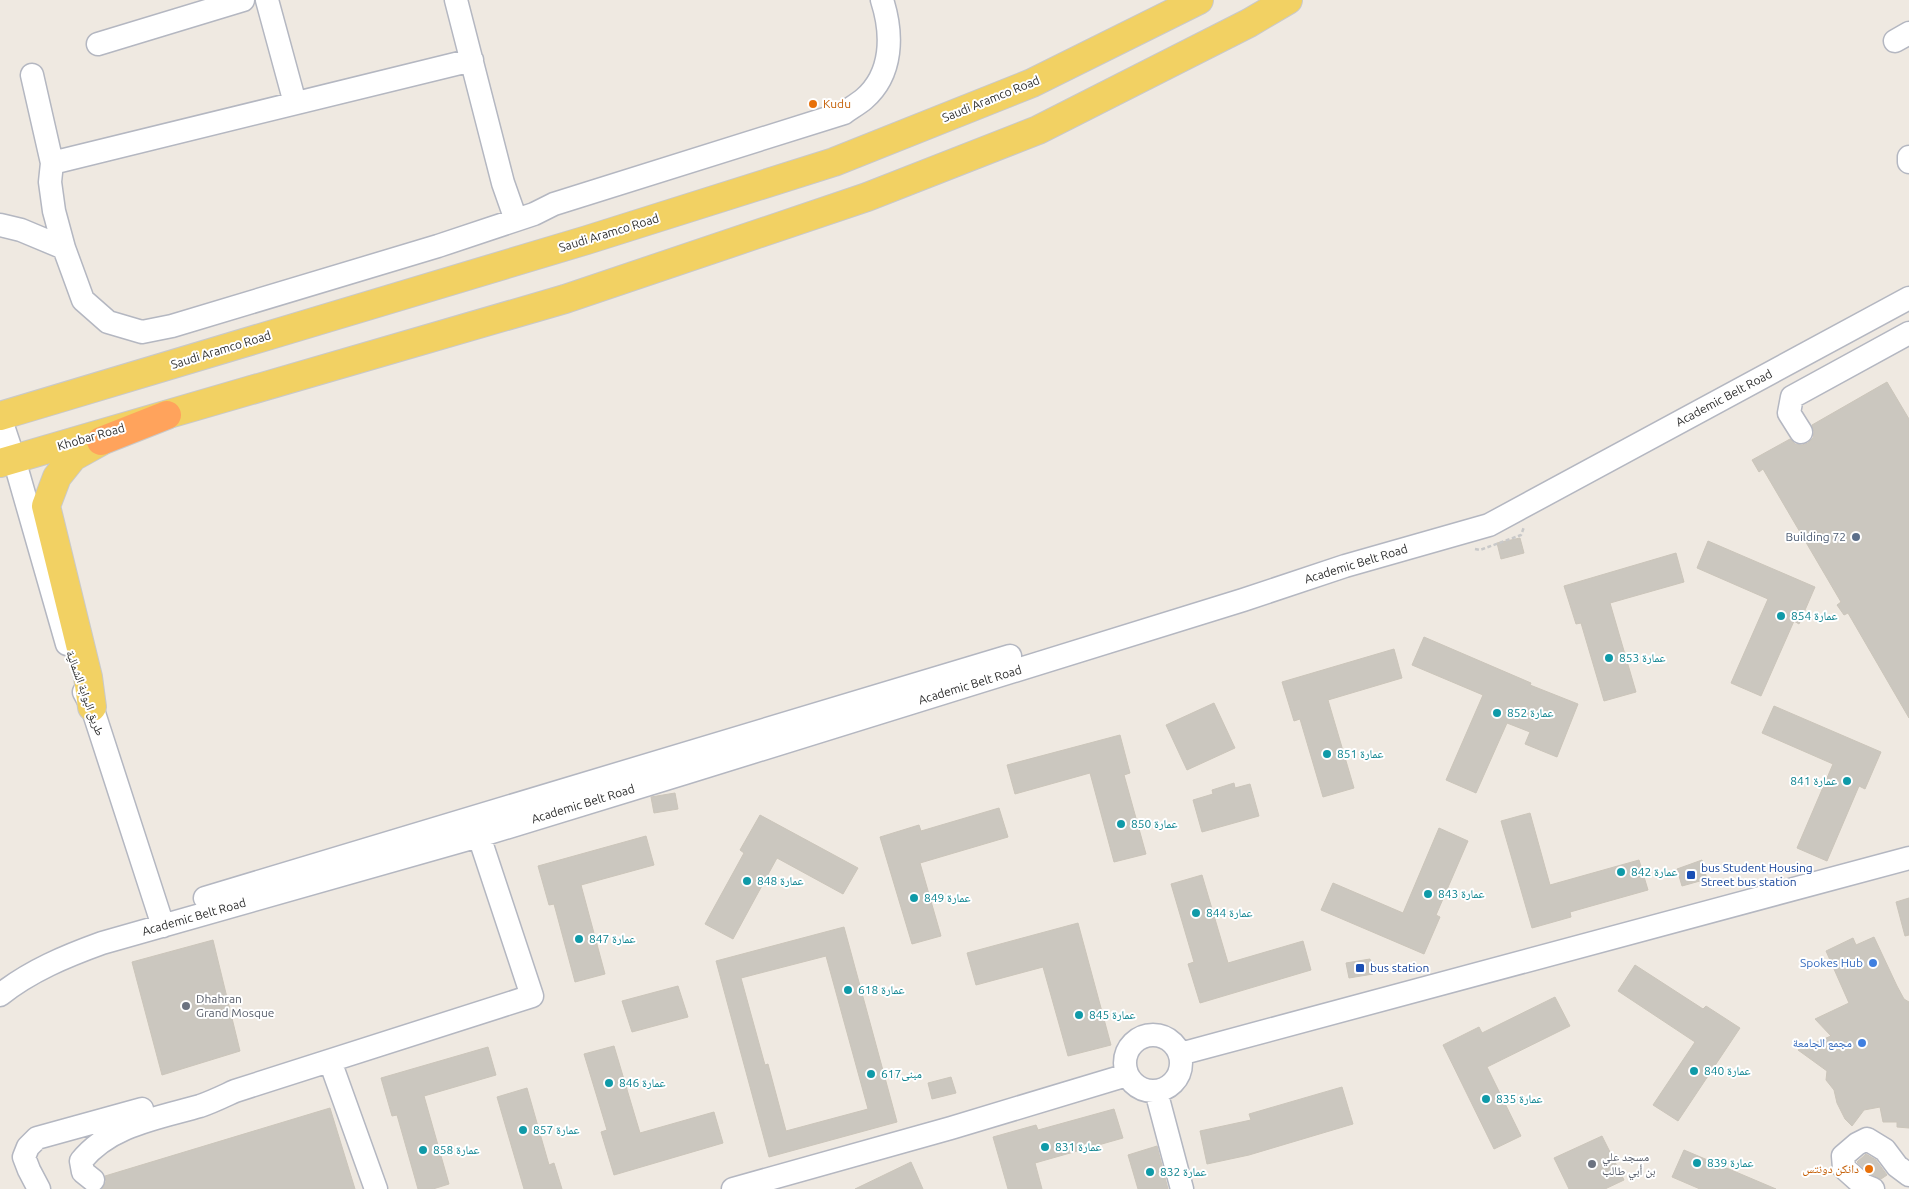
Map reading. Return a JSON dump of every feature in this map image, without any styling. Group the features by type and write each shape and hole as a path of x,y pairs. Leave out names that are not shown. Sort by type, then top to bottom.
{"highway":[{"path":"101,441 167,415"}],"main road":[{"name":"Saudi Aramco Road","path":"0,416 588,240 834,162 1032,83 1200,0"},
{"path":"167,415 564,299 868,197 1038,130 1249,23 1288,0"},
{"name":"Khobar Road","path":"7,461 167,415"},
{"path":"92,707 88,677 46,506 57,477 73,457 101,441"}],"street":[{"path":"98,44 210,5 243,0"},
{"path":"267,0 295,104"},
{"path":"456,0 503,183 516,220"},
{"path":"32,75 52,163 50,182 54,210 64,248 83,300 108,322 142,332 172,326 447,243 534,214 554,204 844,113 865,99 886,65 889,38 887,17 882,0"},
{"path":"52,163 472,60"},
{"path":"0,224 22,230 64,248"},
{"name":"Academic Belt Road","path":"0,995 61,958 160,919 1330,560 1459,523 1503,506 1556,478 1909,283"},
{"name":"Academic Belt Road","path":"0,978 36,955 66,941 160,919 479,836 685,774 1243,600 1346,566 1489,524 1909,298"},
{"path":"1801,432 1789,413 1792,397 1909,333"},
{"name":"طريق البوابة الشمالية","path":"0,416 7,461 76,675 92,707 160,919"},
{"path":"92,1180 83,1172 81,1162 90,1150 129,1126 202,1105 235,1090 532,996 479,836"},
{"path":"1180,1054 1909,858"},
{"path":"1143,1036 1161,1036 1176,1046 1180,1054 1181,1071 1177,1078 1165,1089 1156,1091 1138,1088 1127,1074 1125,1056 1135,1041 1143,1036"},
{"path":"330,1060 376,1189"},
{"path":"733,1189 951,1128 1127,1074"},
{"path":"39,1189 24,1157 28,1148 37,1138 199,1093 235,1090"},
{"path":"1156,1091 1182,1189"},
{"path":"1873,1189 1863,1185 1844,1168 1843,1156 1857,1144 1867,1139 1885,1150 1898,1166 1909,1175"}],"building":[{"name":"Building 72","path":"1887,382 1909,419 1909,718 1848,613 1844,615 1837,605 1841,602 1763,469 1759,472 1752,460 1790,439 1795,444 1802,445 1808,443 1813,438 1812,425"},
{"path":"1520,538 1524,553 1501,559 1497,543"},
{"name":"عمارة 854","path":"1708,541 1815,587 1799,624 1794,621 1761,696 1731,683 1768,599 1697,568"},
{"name":"عمارة 853","path":"1676,553 1684,582 1610,603 1636,692 1604,701 1581,623 1576,624 1564,586"},
{"name":"عمارة 852","path":"1424,637 1531,683 1530,685 1578,704 1557,757 1525,744 1530,732 1507,723 1476,793 1446,780 1483,695 1412,665"},
{"name":"عمارة 851","path":"1394,649 1402,678 1328,700 1354,788 1323,797 1300,719 1294,721 1282,682"},
{"path":"1214,703 1235,748 1187,770 1166,725"},
{"name":"عمارة 841","path":"1774,706 1881,752 1865,789 1859,786 1827,861 1797,848 1833,764 1762,733"},
{"name":"عمارة 850","path":"1120,735 1130,773 1124,775 1146,854 1114,862 1090,773 1015,794 1007,765"},
{"path":"1234,783 1235,788 1250,784 1259,816 1202,832 1193,800 1213,794 1212,790"},
{"path":"675,793 678,809 654,813 651,797"},
{"name":"عمارة 849","path":"999,808 1008,837 920,863 941,936 912,944 880,837 919,825 921,831"},
{"name":"عمارة 842","path":"1530,813 1550,885 1639,860 1648,890 1570,912 1571,917 1532,928 1501,821"},
{"name":"عمارة 848","path":"760,815 858,868 843,894 777,858 733,939 705,924 744,853 740,850"},
{"name":"عمارة 843","path":"1439,828 1468,841 1436,915 1440,917 1424,954 1321,910 1333,883 1403,913"},
{"name":"عمارة 847","path":"646,836 654,865 581,885 605,974 575,982 554,904 549,905 538,866"},
{"path":"1702,860 1707,879 1682,886 1677,869"},
{"name":"عمارة 844","path":"1202,875 1228,963 1303,941 1311,970 1200,1003 1188,964 1194,962 1171,884"},
{"path":"1909,898 1909,935 1905,936 1896,902"},
{"name":"عمارة 845","path":"1078,923 1111,1045 1068,1056 1043,967 976,985 967,953"},
{"path":"844,927 897,1122 769,1157 716,961","holes":["826,956 868,1109 786,1131 768,1064 765,1065 741,978"]},
{"name":"مجمع الجامعة","path":"1874,937 1904,999 1909,1002 1909,1128 1897,1127 1897,1122 1883,1122 1880,1107 1864,1110 1852,1126 1845,1119 1837,1103 1834,1090 1826,1080 1827,1071 1798,1050 1831,1036 1815,1019 1849,1003 1826,951 1853,938 1856,945"},
{"name":"Dhahran Grand Mosque","path":"213,940 240,1051 162,1075 132,962"},
{"path":"1370,959 1373,974 1349,978 1346,963"},
{"name":"عمارة 840","path":"1635,965 1703,1009 1706,1006 1740,1028 1678,1121 1653,1105 1695,1042 1618,991"},
{"path":"678,986 688,1017 632,1032 622,1001"},
{"name":"عمارة 835","path":"1555,997 1570,1026 1487,1067 1521,1136 1494,1149 1443,1045 1479,1027 1482,1033"},
{"name":"عمارة 846","path":"614,1046 640,1133 714,1112 723,1143 614,1175 601,1132 607,1130 584,1054"},
{"name":"عمارة 858","path":"488,1047 496,1075 424,1096 449,1184 433,1189 418,1189 397,1115 392,1116 381,1078"},
{"path":"951,1077 956,1093 932,1099 928,1083"},
{"path":"1342,1087 1353,1124 1249,1155 1207,1164 1200,1131 1251,1120 1249,1114"},
{"name":"عمارة 857","path":"527,1088 549,1165 554,1163 562,1189 524,1189 497,1097"},
{"path":"330,1108 355,1189 102,1189 106,1182 105,1176"},
{"name":"عمارة 831","path":"1114,1109 1123,1138 1035,1163 1042,1189 1008,1189 993,1137 1036,1125 1038,1130"},
{"path":"1602,1136 1624,1180 1605,1189 1569,1189 1554,1158"},
{"name":"عمارة 832","path":"1157,1146 1168,1189 1138,1189 1128,1155"},
{"name":"عمارة 839","path":"1684,1150 1776,1189 1700,1189 1672,1177"},
{"path":"1866,1154 1876,1160 1887,1175 1881,1179 1870,1174 1857,1162"},
{"path":"911,1162 923,1189 855,1189"}],"place":[{"name":"Kudu","path":"813,104"},
{"name":"Building 72","path":"1856,537"},
{"name":"عمارة 854","path":"1781,616"},
{"name":"عمارة 853","path":"1609,658"},
{"name":"عمارة 852","path":"1497,713"},
{"name":"عمارة 851","path":"1327,754"},
{"name":"عمارة 841","path":"1847,781"},
{"name":"عمارة 850","path":"1121,824"},
{"name":"عمارة 842","path":"1621,872"},
{"name":"bus Student Housing Street bus station","path":"1691,875"},
{"name":"عمارة 848","path":"747,881"},
{"name":"عمارة 843","path":"1428,894"},
{"name":"عمارة 849","path":"914,898"},
{"name":"عمارة 844","path":"1196,913"},
{"name":"عمارة 847","path":"579,939"},
{"name":"Spokes Hub","path":"1873,963"},
{"name":"bus station","path":"1360,968"},
{"name":"عمارة 618","path":"848,990"},
{"name":"Dhahran Grand Mosque","path":"186,1006"},
{"name":"عمارة 845","path":"1079,1015"},
{"name":"مجمع الجامعة","path":"1862,1043"},
{"name":"عمارة 840","path":"1694,1071"},
{"name":"مبنى617","path":"871,1074"},
{"name":"عمارة 846","path":"609,1083"},
{"name":"عمارة 835","path":"1486,1099"},
{"name":"عمارة 857","path":"523,1130"},
{"name":"عمارة 831","path":"1045,1147"},
{"name":"عمارة 858","path":"423,1150"},
{"name":"عمارة 839","path":"1697,1163"},
{"name":"مسجد علي بن أبي طالب","path":"1592,1164"},
{"name":"دانكن دونتس","path":"1869,1169"},
{"name":"عمارة 832","path":"1150,1172"}]}
